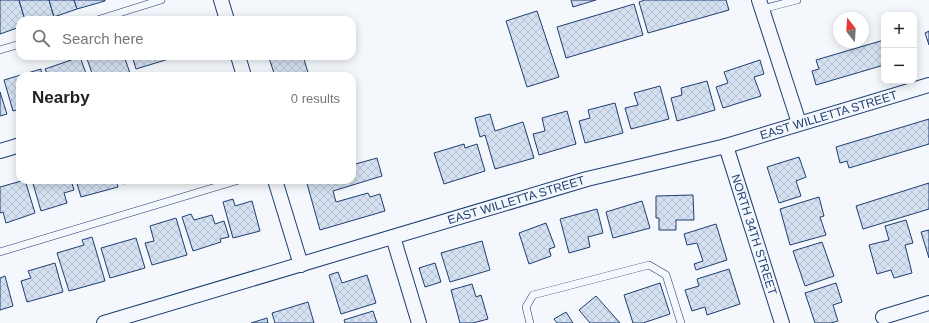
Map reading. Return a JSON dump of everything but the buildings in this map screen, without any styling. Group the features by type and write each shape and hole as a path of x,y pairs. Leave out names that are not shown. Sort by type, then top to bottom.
{"street":[{"path":"221,0 226,16"},
{"path":"761,4 799,123"},
{"path":"239,60 243,72"},
{"name":"EAST WILLETTA STREET","path":"104,323 587,179 726,146 929,85"},
{"path":"0,151 16,146"},
{"name":"NORTH 34TH STREET","path":"726,146 782,323"},
{"path":"276,184 301,265"},
{"path":"393,237 420,323"},
{"path":"884,320 929,303"}],"lane":[{"path":"110,16 161,0"},
{"path":"761,4 797,0"},
{"path":"0,50 16,45"},
{"path":"0,252 225,184"},
{"path":"530,323 526,307 533,295 649,265 666,275 681,323"}]}
